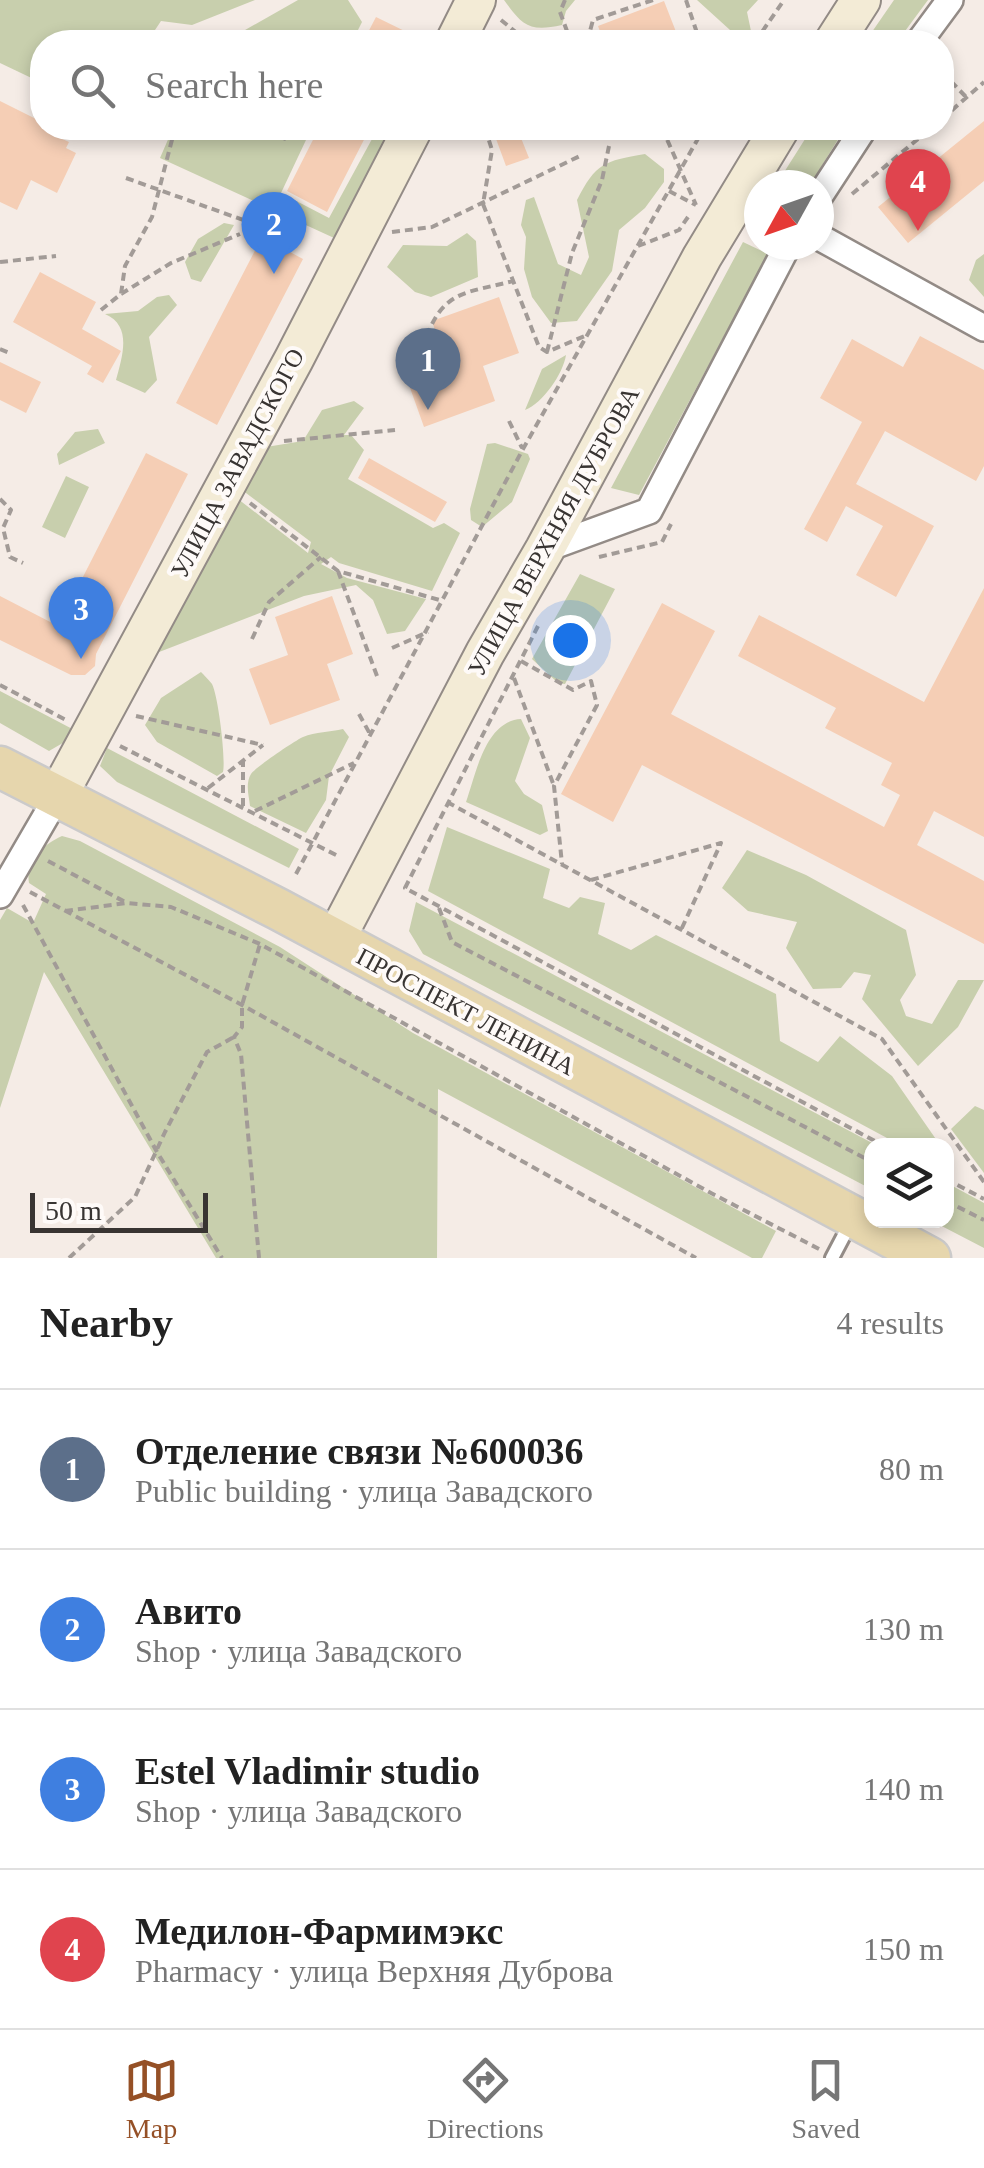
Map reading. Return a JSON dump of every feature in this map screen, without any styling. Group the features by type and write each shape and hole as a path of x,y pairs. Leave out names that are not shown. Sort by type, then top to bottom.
{"main road":[{"path":"460,30 476,0"},
{"path":"842,30 862,0"},
{"name":"УЛИЦА ЗАВАДСКОГО","path":"58,797 294,359 406,140"},
{"name":"УЛИЦА ВЕРХНЯЯ ДУБРОВА","path":"762,170 775,140"},
{"name":"УЛИЦА ВЕРХНЯЯ ДУБРОВА","path":"335,940 485,652 744,208"},
{"name":"ПРОСПЕКТ ЛЕНИНА","path":"0,766 930,1258"}],"street":[{"path":"929,30 950,0"},
{"path":"834,174 856,140"},
{"path":"834,245 984,328"},
{"path":"545,549 649,510 780,260"},
{"path":"4,887 58,797"}],"lane":[{"path":"833,1257 854,1218"}],"path":[{"path":"564,0 560,12 567,30"},
{"path":"590,30 593,20 654,0"},
{"path":"686,0 696,30"},
{"path":"764,30 784,0"},
{"path":"954,109 984,82"},
{"path":"954,84 967,98"},
{"path":"120,294 124,266 152,217 172,140"},
{"path":"489,140 492,150 484,204 539,347 547,352"},
{"path":"667,140 696,204"},
{"path":"296,874 523,449 697,140"},
{"path":"847,198 917,140"},
{"path":"547,352 572,253 602,180 609,146"},
{"path":"389,233 432,227 582,155"},
{"path":"126,178 246,221"},
{"path":"668,191 696,204"},
{"path":"637,246 679,230 696,204"},
{"path":"101,310 171,263 240,234"},
{"path":"0,262 56,256"},
{"path":"427,336 434,316 450,298 515,281"},
{"path":"547,352 587,335"},
{"path":"0,349 12,354"},
{"path":"509,421 523,449"},
{"path":"279,442 394,430"},
{"path":"0,499 11,510 3,528 10,556 23,563"},
{"path":"249,502 338,571 444,601"},
{"path":"587,560 662,542 678,508"},
{"path":"252,639 269,602 321,557"},
{"path":"338,571 377,676"},
{"path":"545,612 405,888 869,1138"},
{"path":"392,648 428,632"},
{"path":"522,661 572,690 590,681 598,704 554,786"},
{"path":"513,677 554,786 562,864"},
{"path":"0,685 340,857"},
{"path":"359,714 370,734"},
{"path":"152,720 263,745 208,789"},
{"path":"243,760 243,806"},
{"path":"254,812 354,762"},
{"path":"447,802 882,1039 984,1182"},
{"path":"592,880 721,843 682,930"},
{"path":"26,849 128,903"},
{"path":"4,887 65,911 242,1005 696,1258"},
{"path":"4,887 222,1258"},
{"path":"65,911 128,903 170,907 260,944 833,1257"},
{"path":"438,906 452,942 864,1158"},
{"path":"69,1258 135,1197 208,1052 242,1027 242,1005 260,944"},
{"path":"234,1036 242,1054 259,1258"},
{"path":"954,1183 984,1199"},
{"path":"954,1205 984,1220"}],"green space":[{"path":"0,0 255,0 192,25 161,21 155,30 30,30 30,77 0,63"},
{"path":"298,0 348,0 362,22 358,30 245,30"},
{"path":"504,0 575,0 562,25 542,28 522,21"},
{"path":"697,0 758,0 747,12 751,30 730,30"},
{"path":"894,0 928,0 906,30 873,30"},
{"path":"168,140 306,140 281,193 329,218 371,140 399,140 345,243 160,158"},
{"path":"804,140 838,140 819,170 785,170"},
{"path":"645,154 664,169 664,182 645,208 619,230 612,271 577,321 551,323 532,297 524,269 526,237 521,225 526,200 534,197 558,264 581,275 589,257 577,200 590,178 603,166"},
{"path":"224,223 234,225 201,282 191,279 185,262 198,239"},
{"path":"467,233 476,241 478,277 431,297 415,292 387,267 403,245 447,246"},
{"path":"744,242 744,260 765,260 639,495 611,488"},
{"path":"984,254 984,297 969,280 976,260"},
{"path":"169,295 177,305 149,337 157,380 145,393 116,380 123,352 122,334 114,319 105,314 138,311 157,297"},
{"path":"566,355 551,387 525,410 542,369"},
{"path":"354,401 364,408 344,435 351,435 364,450 348,479 433,528 444,523 460,533 432,591 339,563 331,557 321,564 347,578 426,599 405,631 387,634 373,600 356,585 304,596 154,654 238,499 308,553 311,542 242,490 266,447 303,441 322,410"},
{"path":"98,429 105,443 59,465 57,454 75,432"},
{"path":"487,444 528,454 530,459 512,502 482,527 471,520 470,509"},
{"path":"66,476 89,487 65,538 42,527"},
{"path":"580,574 615,589 565,684 558,683 532,659"},
{"path":"201,672 212,684 219,713 224,765 217,776 157,742 145,725 161,698"},
{"path":"0,691 80,733 49,751 0,723"},
{"path":"521,719 530,738 515,781 524,794 542,805 548,831 540,835 466,802 490,739 509,722"},
{"path":"343,729 349,737 329,776 326,800 306,833 250,806 248,782 259,767 303,737"},
{"path":"107,748 299,849 289,868 117,782 100,766"},
{"path":"447,827 550,869 543,898 569,908 580,897 605,903 598,934 631,950 656,935 776,994 780,1041 818,1062 840,1036 892,1076 935,1138 887,1138 428,891"},
{"path":"62,836 80,841 280,947 413,1033 776,1231 762,1258 752,1258 438,1089 437,1258 216,1258 44,972 0,1108 0,920 7,908 33,923 46,894 29,883 30,867 42,849"},
{"path":"747,850 806,875 906,930 916,975 900,1000 906,1016 932,1024 958,980 984,980 958,1027 918,1066 862,999 871,975 854,972 841,988 813,989 786,948 797,922 748,911 722,888"},
{"path":"416,902 864,1139 864,1185 423,954 409,931"},
{"path":"975,1106 984,1110 984,1173 951,1129"},
{"path":"954,1187 984,1203 984,1248 945,1228 954,1228"}],"building":[{"path":"664,1 675,30 600,30 598,26"},
{"path":"376,17 403,30 369,30"},
{"path":"0,101 30,116 30,140 65,140 69,142 66,148 76,153 57,193 31,180 17,210 0,202"},
{"path":"984,121 984,181 908,243 878,207"},
{"path":"313,140 364,140 327,212 287,191"},
{"path":"496,140 522,140 529,158 506,166"},
{"path":"262,237 303,259 217,425 176,403"},
{"path":"40,272 96,302 82,329 121,351 103,383 87,374 92,366 13,322"},
{"path":"499,297 519,353 483,366 495,401 424,427 404,371 444,357 432,321"},
{"path":"920,336 984,370 984,466 976,481 885,431 856,484 934,526 896,597 856,575 883,526 846,506 827,542 804,529 862,422 820,398 852,339 903,367"},
{"path":"0,362 41,382 26,413 0,400"},
{"path":"146,453 188,474 96,654 95,666 85,675 71,675 0,640 0,596 58,626"},
{"path":"369,458 447,502 435,522 358,478"},
{"path":"984,588 984,837 934,811 917,845 984,881 984,944 642,765 613,822 561,794 662,603 715,631 671,714 884,827 900,795 881,785 892,763 825,728 836,708 738,656 759,615 924,702"},
{"path":"332,596 353,654 327,664 340,700 270,725 249,669 288,655 275,617"}],"place":[{"name":"Медилон-Фармимэкс","path":"918,231"},
{"name":"Авито","path":"274,274"},
{"name":"Отделение связи №600036","path":"428,410"},
{"name":"Estel Vladimir studio","path":"81,659"}]}
